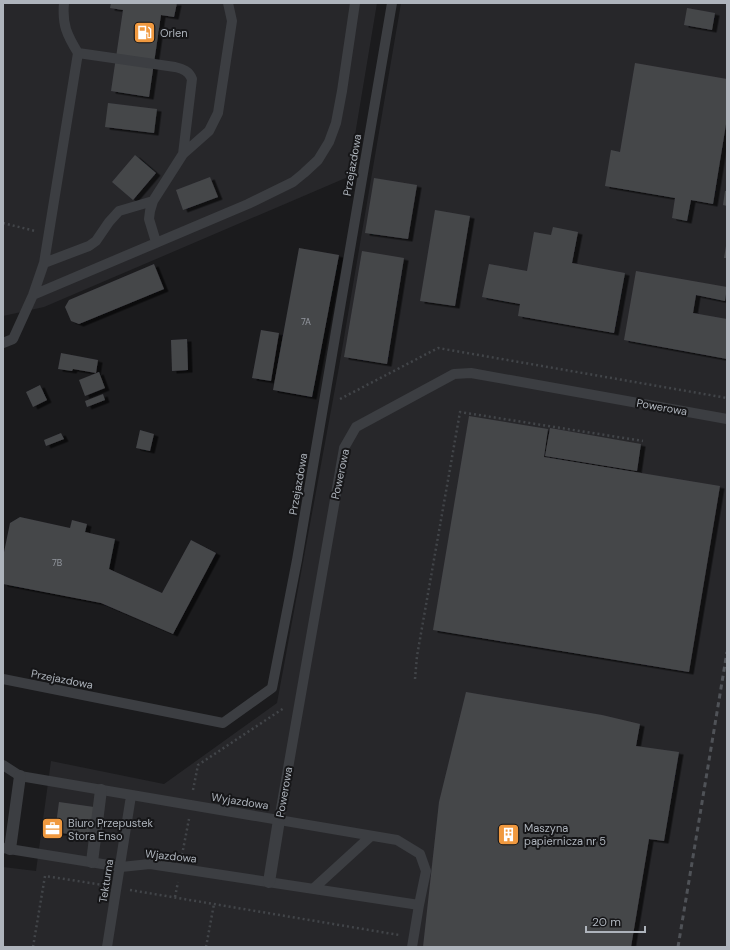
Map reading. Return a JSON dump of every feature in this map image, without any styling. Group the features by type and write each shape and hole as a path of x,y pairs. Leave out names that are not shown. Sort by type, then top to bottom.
{"street":[{"path":"7,849 20,776"},
{"path":"92,862 101,790"},
{"name":"Powerowa","path":"269,882 279,820"}],"lane":[{"path":"3,343 13,339 33,295 44,263 78,53 68,36 63,11 64,3"},
{"path":"156,242 149,219 153,201 183,154 209,131 218,113 232,21 228,3"},
{"path":"33,295 248,204 293,182 304,173 318,160 329,142 336,123 355,3"},
{"name":"Przejazdowa","path":"3,679 223,723 272,688 297,560 392,3"},
{"path":"78,53 175,67 190,73 192,79 183,154"},
{"path":"44,263 89,246 96,241 109,222 119,211 153,201"},
{"name":"Powerowa","path":"279,820 344,448 356,427 454,374 471,373 727,419"},
{"name":"Wyjazdowa","path":"3,764 20,776 397,840 420,854 426,871 418,905 413,942"},
{"name":"Tekturna","path":"107,947 121,867 131,796"},
{"path":"313,889 371,836"},
{"name":"Wjazdowa","path":"7,849 121,867 150,864 180,868 418,905"}],"path":[{"path":"3,223 48,235"},
{"path":"338,400 438,348 727,398"},
{"path":"415,679 417,656 460,412 643,441"},
{"path":"175,897 198,765 284,708 285,701"},
{"path":"33,947 45,876 175,897 413,942"},
{"path":"206,947 214,904"}],"shaded area":[{"path":"4,3 377,3 348,177 44,307 3,316"},
{"path":"401,3 727,3 727,947 3,947 3,867 36,871 51,761 164,784 277,703 339,367"}],"building":[{"path":"111,3 177,3 174,17 161,15 149,97 111,91 123,10 110,8"},
{"path":"687,8 715,13 712,30 684,25"},
{"path":"635,63 727,79 727,118 713,204 691,200 687,221 672,218 675,198 605,186 611,150 620,152"},
{"path":"108,103 157,109 154,133 105,127"},
{"path":"135,155 156,173 133,200 112,182"},
{"path":"210,177 218,197 183,210 176,190"},
{"path":"374,178 417,185 408,239 365,233"},
{"path":"725,191 727,191 727,206 723,205"},
{"path":"435,210 470,216 455,306 420,301"},
{"path":"553,227 578,232 572,263 625,273 614,333 518,316 520,304 482,297 489,264 527,271 534,232 551,235"},
{"path":"726,246 727,258 724,258"},
{"path":"299,248 339,255 312,397 273,390"},
{"path":"362,251 404,258 387,364 344,357"},
{"path":"154,264 164,289 79,324 71,321 65,307 69,300"},
{"path":"636,271 727,287 725,301 696,295 693,313 727,319 727,359 624,340"},
{"path":"261,330 279,333 271,381 252,378"},
{"path":"187,339 188,370 172,371 171,340"},
{"path":"61,353 98,360 96,373 73,369 72,371 58,369"},
{"path":"99,372 105,388 85,396 79,380"},
{"path":"40,385 47,400 33,407 26,392"},
{"path":"103,394 105,400 87,407 85,401"},
{"path":"469,416 548,429 544,457 720,486 689,672 433,630"},
{"path":"550,428 641,444 637,471 545,456"},
{"path":"140,430 154,434 150,451 136,448"},
{"path":"61,433 64,439 46,446 44,440"},
{"path":"20,517 70,528 72,520 87,524 85,532 115,539 109,569 162,593 191,540 216,553 173,634 101,603 3,584 3,557 10,523"},
{"name":"Maszyna papiernicza nr 5","path":"466,692 602,715 640,724 636,746 679,752 664,841 649,839 631,947 423,947 439,802"},
{"path":"59,802 94,807 89,837 55,832"}],"railway":[{"path":"678,947 727,652"}],"place":[{"name":"Orlen","path":"144,33"},
{"name":"Biuro Przepustek Stora Enso","path":"53,829"},
{"name":"Maszyna papiernicza nr 5","path":"508,834"}]}
